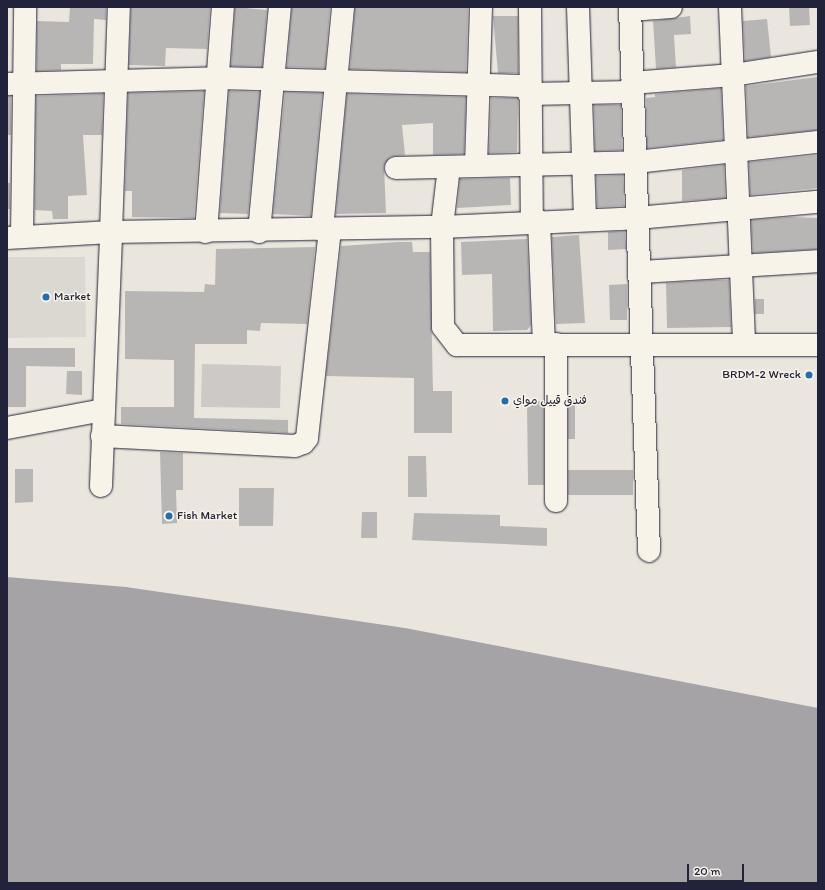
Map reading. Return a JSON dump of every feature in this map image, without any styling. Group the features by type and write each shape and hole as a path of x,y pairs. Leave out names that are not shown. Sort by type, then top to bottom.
{"street":[{"path":"101,486 119,7"},
{"path":"206,232 223,7"},
{"path":"259,232 280,7"},
{"path":"102,436 295,446 303,443 307,438 326,229 336,81 343,7"},
{"path":"476,166 481,7"},
{"path":"530,7 530,167 535,222 550,343 556,501"},
{"path":"578,7 585,219"},
{"path":"649,551 630,9 671,7"},
{"path":"730,7 739,210 743,264 744,344"},
{"path":"19,11 14,138 15,237 111,232 259,232 637,218 818,202"},
{"path":"15,84 217,78 274,79 478,85 580,94 733,75 818,62"},
{"path":"396,168 476,166 530,167 584,163 636,162 818,142"},
{"path":"449,167 442,226 443,327 450,339 457,345 550,343 818,345"},
{"path":"640,272 743,264 818,261"},
{"path":"7,428 104,410"}],"shaded area":[{"name":"Market","path":"7,257 85,257 86,337 7,338"},
{"path":"202,364 281,366 280,408 201,407"},
{"path":"7,577 126,587 405,628 818,708 818,883 7,883"}],"building":[{"path":"70,7 106,7 106,20 94,19 93,64 61,64 61,70 37,71 37,21 69,22"},
{"path":"131,7 210,7 207,49 166,48 165,66 129,65"},
{"path":"235,7 267,10 262,67 231,66"},
{"path":"292,7 330,7 325,68 287,67"},
{"path":"355,7 468,7 466,72 350,69"},
{"path":"789,7 809,7 810,25 790,26"},
{"path":"493,16 518,16 518,73 498,73"},
{"path":"690,16 691,34 674,35 676,67 656,69 653,21"},
{"path":"767,19 771,57 745,61 743,21"},
{"path":"818,77 818,130 748,137 746,86"},
{"path":"721,88 723,140 647,148 646,98 655,97 655,94"},
{"path":"204,91 194,218 132,217 132,191 125,191 128,93"},
{"path":"229,91 260,92 248,214 220,213"},
{"path":"285,92 322,93 311,216 273,214"},
{"path":"103,94 102,135 83,135 87,195 68,196 68,219 53,219 52,211 35,210 36,96"},
{"path":"347,94 466,97 464,154 433,155 433,123 402,125 405,155 390,157 384,166 386,213 336,214"},
{"path":"7,96 11,96 11,135 7,135"},
{"path":"491,98 518,98 517,152 489,153"},
{"path":"594,105 621,105 622,150 595,151"},
{"path":"818,155 818,188 750,195 749,162"},
{"path":"724,165 725,198 682,201 682,170"},
{"path":"623,175 624,206 597,207 596,176"},
{"path":"510,178 511,205 457,208 460,179"},
{"path":"7,183 10,183 10,209 7,209"},
{"path":"790,217 818,218 818,249 753,253 751,220"},
{"path":"625,231 626,249 608,250 608,232"},
{"path":"579,235 585,323 556,324 552,237"},
{"path":"527,239 531,325 527,330 493,331 492,274 462,275 461,242"},
{"path":"412,242 413,252 430,252 433,391 452,391 452,433 414,433 414,378 326,376 341,246"},
{"path":"315,247 307,324 261,323 260,331 247,330 247,344 195,344 194,418 288,420 288,433 121,424 121,407 174,407 174,360 125,359 125,291 204,292 205,284 215,285 216,249"},
{"path":"729,280 731,327 667,328 666,283"},
{"path":"627,284 627,320 610,320 609,285"},
{"path":"755,299 764,299 764,314 755,314"},
{"path":"7,348 75,348 75,367 26,366 26,407 7,407"},
{"path":"67,371 82,371 82,395 66,394"},
{"path":"544,401 544,485 528,485 527,402"},
{"path":"568,401 575,401 575,439 568,439"},
{"path":"160,452 183,453 183,490 176,490 177,523 162,524"},
{"path":"408,456 426,456 427,497 408,497"},
{"path":"15,469 33,469 33,502 15,503"},
{"path":"568,470 633,470 633,495 568,495"},
{"path":"239,488 274,488 273,526 239,526"},
{"path":"362,512 377,512 377,538 361,538"},
{"path":"414,513 500,515 500,526 547,528 547,546 412,540"}],"place":[{"name":"Market","path":"46,297"},
{"name":"BRDM-2 Wreck","path":"809,375"},
{"name":"فندق قييل مواي","path":"505,401"},
{"name":"Fish Market","path":"169,516"}]}
